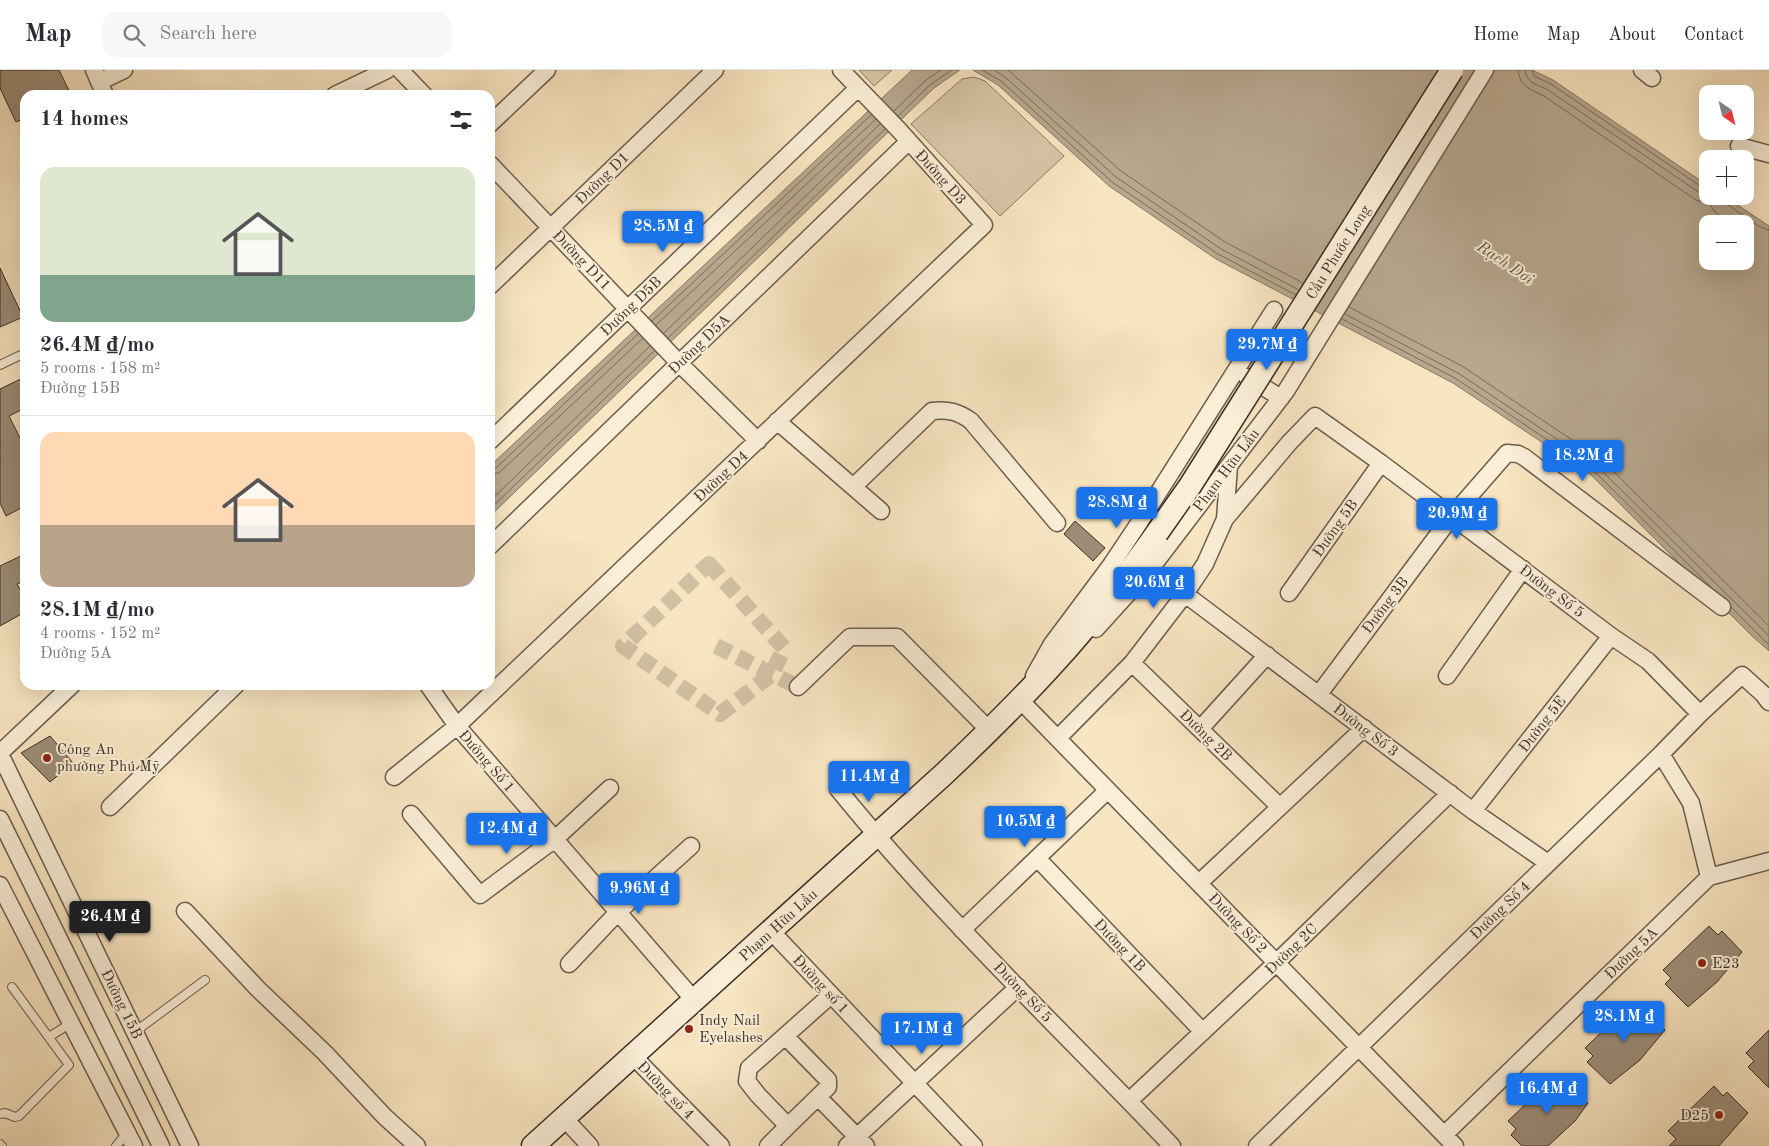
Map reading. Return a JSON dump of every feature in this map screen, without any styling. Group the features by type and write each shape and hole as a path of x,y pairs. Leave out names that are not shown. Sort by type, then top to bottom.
{"main road":[{"name":"Cầu Phước Long","path":"1158,534 1452,70"},
{"name":"Phạm Hữu Lầu","path":"533,1146 990,731 1090,621 1158,534"}],"street":[{"path":"99,82 124,70"},
{"path":"345,90 386,70"},
{"path":"400,70 419,90"},
{"path":"495,119 547,70"},
{"name":"Đường D1","path":"495,281 715,70"},
{"path":"841,70 863,93"},
{"name":"Cầu Phước Long","path":"1284,394 1485,70"},
{"name":"Đường D3","path":"863,93 984,225"},
{"name":"Đường D5B","path":"495,436 632,312 863,93"},
{"name":"Đường D5A","path":"495,541 679,363 904,136"},
{"path":"1739,146 1769,154"},
{"name":"Đường D11","path":"495,169 679,363 758,442"},
{"name":"Đường D4","path":"394,777 457,726 758,442 777,421 984,225"},
{"name":"Phạm Hữu Lầu","path":"1020,700 1052,644 1110,566 1141,520 1274,310"},
{"path":"1236,371 1284,394"},
{"name":"Phạm Hữu Lầu","path":"1020,700 1056,671 1152,568 1284,394"},
{"path":"852,487 932,411 953,411 971,421 1057,523"},
{"name":"Đường Số 5","path":"1224,519 1289,443 1315,416 1381,463 1611,636 1648,661 1700,714"},
{"path":"777,421 881,511"},
{"name":"Đường 3B","path":"1319,694 1452,516 1507,453 1518,454 1722,606"},
{"name":"Đường 5B","path":"1289,593 1381,463"},
{"path":"1058,738 1132,663 1185,594 1205,564 1224,519 1229,467"},
{"path":"1447,676 1524,570"},
{"name":"Đường Số 3","path":"1185,594 1473,811 1548,863"},
{"name":"Đường 5E","path":"1473,811 1611,636"},
{"path":"798,687 850,637 897,637 990,731"},
{"path":"1200,729 1267,655"},
{"name":"Đường 2B","path":"1132,663 1280,807"},
{"name":"Đường Số 4","path":"1257,1146 1742,675 1769,702"},
{"path":"0,753 67,690"},
{"path":"110,807 231,690"},
{"name":"Đường Số 1","path":"432,690 457,726 694,1000"},
{"name":"Đường Số 2","path":"1020,700 1450,1141"},
{"path":"1199,884 1364,728"},
{"name":"Đường 15B","path":"0,753 190,1146"},
{"path":"1661,754 1691,803 1709,877"},
{"path":"411,814 480,895 555,839 610,788"},
{"name":"Đường Số 5","path":"838,790 876,836 962,930 1172,1146"},
{"path":"962,930 1108,790"},
{"name":"Đường 2C","path":"1129,1101 1276,963 1450,793"},
{"name":"Đường 15B","path":"0,819 161,1146"},
{"path":"568,964 618,912 691,846"},
{"name":"Đường 1B","path":"1037,858 1204,1032"},
{"name":"Đường 5A","path":"1450,1141 1709,877 1769,861"},
{"path":"0,885 130,1140"},
{"path":"185,911 258,989 325,1053 385,1117 417,1146"},
{"name":"Đường số 1","path":"771,931 974,1146"},
{"name":"Đường Số 5","path":"856,1143 914,1083 1018,986"},
{"path":"788,1126 758,1095 747,1080 749,1068 831,995"},
{"path":"768,1146 828,1087 828,1080 785,1036"},
{"name":"Đường số 4","path":"633,1056 720,1146"},
{"path":"818,1097 856,1143"},
{"path":"564,1118 590,1146"}],"lane":[{"path":"0,365 20,355"},
{"path":"136,1031 205,980"},
{"path":"0,1114 5,1113 15,1117 19,1116 69,1065 12,987"},
{"path":"49,1037 72,1023"},
{"path":"116,1146 130,1140"}],"shaded area":[{"path":"859,70 892,70 874,86"},
{"path":"974,77 985,81 1064,156 1000,216 911,124 962,79"}],"water":[{"path":"912,70 960,70 934,88 495,511 495,461"},
{"name":"Rạch Dơi","path":"973,70 1532,70 1553,80 1699,180 1699,205 1738,205 1752,215 1699,215 1699,270 1754,270 1754,216 1769,226 1769,651 1591,475 1453,383 1216,259 1109,186 998,85"}],"building":[{"path":"0,70 59,70 69,90 20,90 20,120 16,122 0,88"},
{"path":"0,268 20,311 20,318 0,327"},
{"path":"20,379 20,410 9,416 20,438 20,509 6,516 0,503 0,389"},
{"path":"1075,521 1105,548 1093,561 1064,534"},
{"path":"20,556 20,583 17,584 20,589 20,615 0,626 0,566"},
{"name":"Công An phường Phú Mỹ","path":"50,736 73,763 50,782 21,753"},
{"name":"E23","path":"1709,926 1718,935 1722,931 1742,952 1717,982 1688,1007 1665,984 1671,978 1663,970"},
{"path":"1631,1004 1640,1013 1644,1009 1665,1030 1640,1060 1610,1084 1587,1062 1593,1056 1585,1048"},
{"path":"1769,1030 1769,1088 1748,1067 1754,1061 1746,1053"},
{"path":"1554,1077 1564,1086 1567,1082 1588,1103 1575,1121 1548,1146 1522,1146 1511,1135 1516,1129 1508,1121"},
{"name":"D25","path":"1714,1086 1723,1096 1727,1092 1748,1113 1719,1146 1669,1146 1676,1139 1668,1131"}],"tunnel":[{"path":"709,564 784,648 772,674 720,714 623,646 709,564"},
{"path":"716,646 798,687"}],"place":[{"name":"Công An phường Phú Mỹ","path":"47,758"},
{"name":"E23","path":"1702,963"},
{"name":"Indy Nail Eyelashes","path":"689,1029"},
{"name":"D25","path":"1719,1115"}]}
